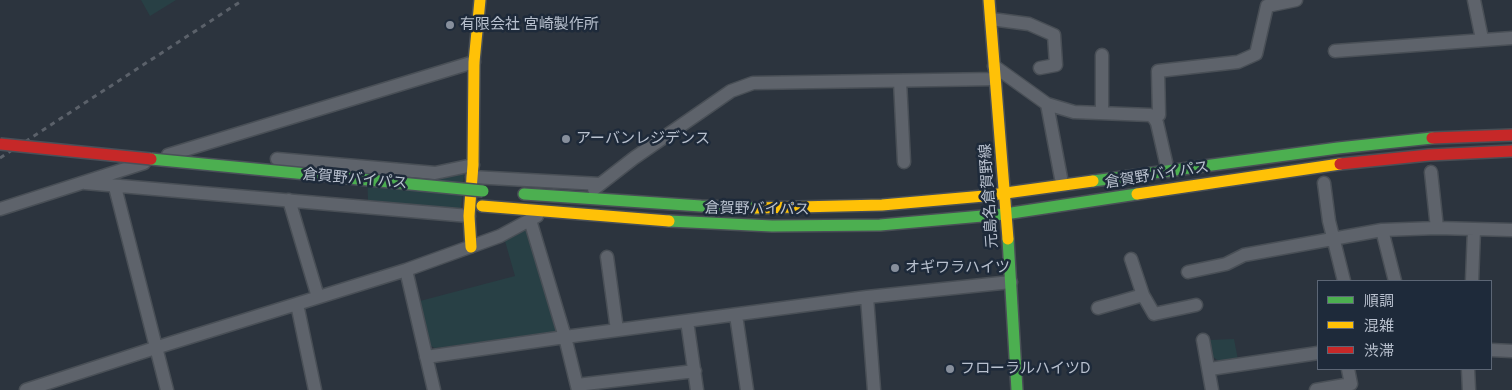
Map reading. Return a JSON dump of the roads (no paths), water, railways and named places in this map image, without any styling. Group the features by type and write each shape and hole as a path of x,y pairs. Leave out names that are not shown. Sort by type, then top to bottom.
{"main road":[{"path":"471,247 469,216 472,171 474,62 480,0"},
{"name":"元島名倉賀野線","path":"989,0 1011,282 1017,390"},
{"name":"倉賀野バイパス","path":"512,193 692,206 774,208 882,205 1004,194 1338,148 1428,138 1512,135"},
{"name":"倉賀野バイパス","path":"0,144 488,191"},
{"name":"倉賀野バイパス","path":"452,203 682,222 772,226 880,225 1005,214 1340,164 1429,155 1512,151"},
{"path":"88,168 148,174"},
{"path":"597,186 620,187"},
{"path":"756,196 774,208"},
{"path":"534,218 597,227"},
{"path":"746,238 772,226"}],"street":[{"path":"1154,118 1159,116 1158,71 1238,62 1256,54 1267,6 1296,0"},
{"path":"1474,0 1482,39"},
{"path":"991,19 1030,24 1054,35 1056,65 1040,68"},
{"path":"1335,51 1512,38"},
{"path":"1102,55 1102,113"},
{"path":"0,209 474,62"},
{"path":"994,66 1047,104 1074,112 1150,115 1154,118 1168,171"},
{"path":"277,159 435,173 472,171 597,186 731,91 753,83 782,86 995,79"},
{"path":"900,81 904,162"},
{"path":"1047,104 1062,178"},
{"path":"1430,172 1437,228"},
{"path":"80,183 469,216"},
{"path":"1324,183 1333,238 1344,280"},
{"path":"115,187 167,390"},
{"path":"289,200 318,297"},
{"path":"26,390 406,270 500,236 534,218 578,388 694,371"},
{"path":"1188,272 1226,264 1244,255 1382,230 1437,228 1512,230"},
{"path":"1472,280 1474,228"},
{"path":"1382,230 1395,280"},
{"path":"607,257 617,330"},
{"path":"1132,259 1143,295 1154,314 1196,305"},
{"path":"406,270 434,390"},
{"path":"426,357 867,297 1011,282"},
{"path":"1098,308 1143,295"},
{"path":"867,297 874,390"},
{"path":"297,304 315,390"},
{"path":"736,315 747,390"},
{"path":"687,321 697,390"},
{"path":"1203,340 1210,369 1212,390"},
{"path":"1492,350 1512,351"},
{"path":"1210,369 1317,353"},
{"path":"1316,390 1351,384 1348,370"},
{"path":"1468,370 1469,390"}],"railway":[{"path":"0,158 243,0"}],"place":[{"name":"有限会社 宮崎製作所","path":"450,25"},
{"name":"アーバンレジデンス","path":"566,139"},
{"name":"オギワラハイツ","path":"895,268"},
{"name":"フローラルハイツD","path":"950,369"}]}
